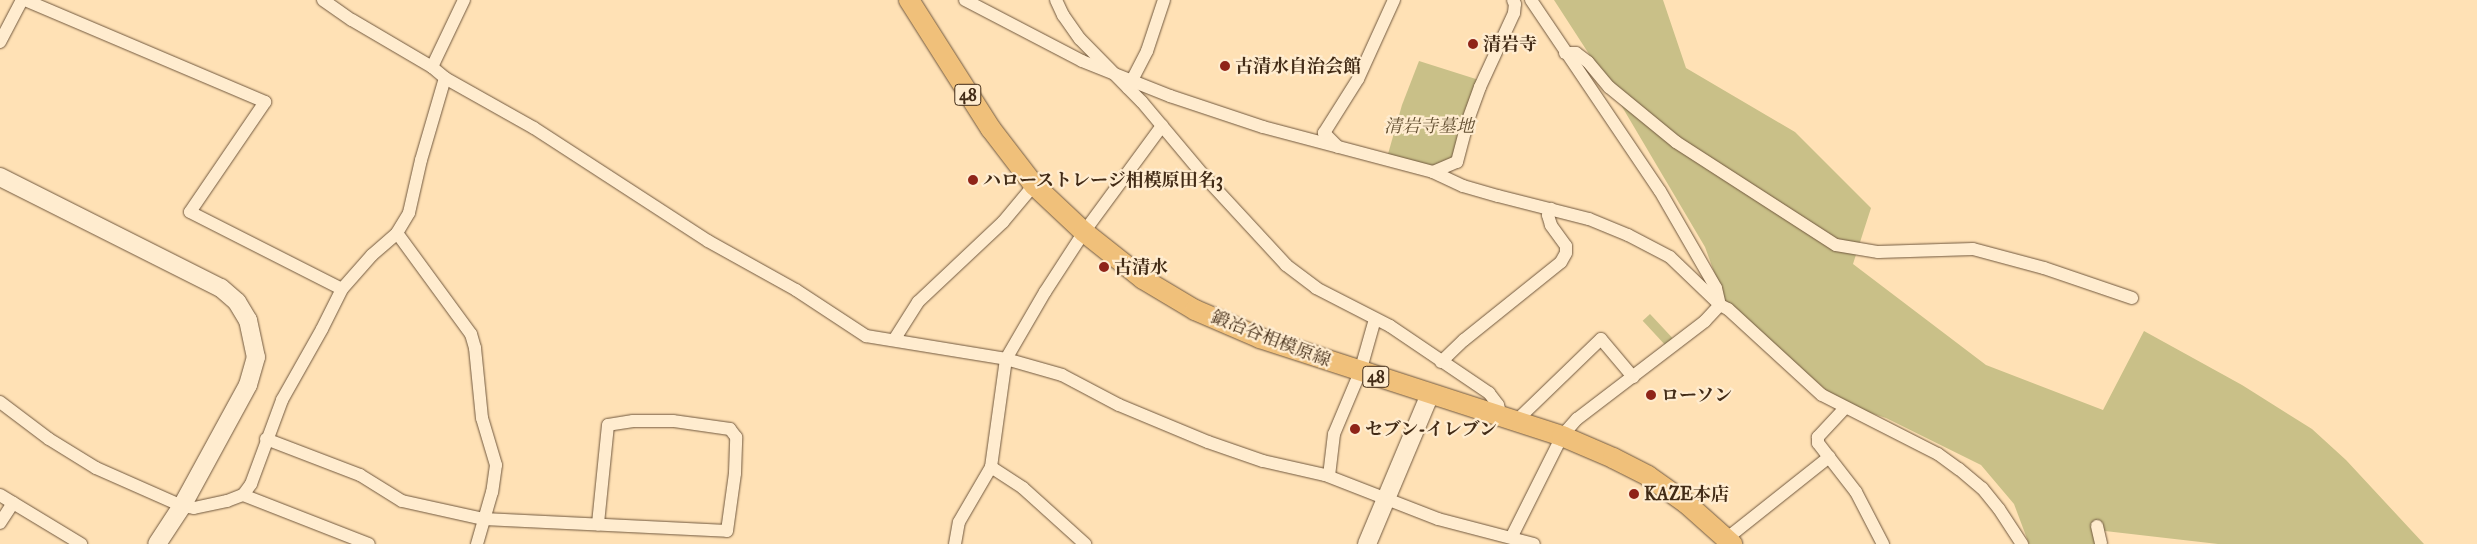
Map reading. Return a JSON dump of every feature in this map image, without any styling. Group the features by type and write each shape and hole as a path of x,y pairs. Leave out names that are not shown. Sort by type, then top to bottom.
{"main road":[{"name":"鍛冶谷相模原線","path":"909,0 991,129 1034,185 1084,232 1143,279 1195,310 1290,350 1562,436 1613,458 1648,476 1686,503 1729,541"}],"street":[{"path":"0,42 24,0 265,102 190,212 342,289"},
{"path":"323,0 352,20 432,67 445,78 534,128 708,240 796,290 866,336 1006,359 1068,378 1119,405 1208,442 1263,461 1328,476 1438,519 1512,536 1534,544"},
{"path":"432,67 464,0"},
{"path":"965,0 1111,73 1130,85 1339,148 1433,172 1463,186 1589,218 1628,235 1670,257 1720,305 1728,309 1822,395 1938,454 1959,468 1982,488 1999,509 2022,544"},
{"path":"1056,0 1063,15 1080,39 1111,73"},
{"path":"1130,85 1147,51 1164,0"},
{"path":"1339,148 1324,133 1358,79 1394,0"},
{"path":"1433,172 1457,162 1468,120 1480,88 1514,13 1515,4 1512,0"},
{"path":"1531,0 1660,191 1716,288 1720,305"},
{"path":"1565,53 1576,53 1588,62 1609,87 1676,142 1836,246 1878,252 1973,249 2044,268 2132,298"},
{"path":"0,402 49,439 96,468 182,506 194,508 227,501 243,495 250,484 282,400 342,289 372,255 397,233 409,213 425,145 445,78"},
{"path":"1130,85 1204,176 1286,265 1316,288 1375,319 1489,393 1508,419 1601,339 1633,377"},
{"path":"955,544 959,522 991,467 1006,359 1044,292 1084,232 1162,126"},
{"path":"0,176 221,288 238,302 248,320 256,357 248,385 182,506 156,544"},
{"path":"894,340 918,302 1003,222 1034,185"},
{"path":"1441,362 1464,340 1561,262 1566,254 1566,246 1551,225 1548,215 1551,209"},
{"path":"397,233 471,334 475,348 482,418 496,465 477,544"},
{"path":"1512,536 1562,436 1577,419 1705,321 1720,305"},
{"path":"1328,476 1334,434 1360,372 1375,319"},
{"path":"1367,544 1430,394"},
{"path":"1845,408 1818,437 1818,443 1856,492 1883,544"},
{"path":"266,439 360,475 402,501 484,519 727,531 735,473 736,438 730,429 673,421 633,421 608,425 598,524"},
{"path":"1729,541 1829,456"},
{"path":"991,467 1024,488 1085,544"},
{"path":"0,495 81,544"},
{"path":"243,495 369,544"},
{"path":"0,523 13,503"},
{"path":"2098,526 2101,544"}],"green space":[{"path":"1554,0 1663,0 1686,68 1795,132 1871,208 1853,264 1986,365 2103,410 2144,331 2242,385 2312,429 2346,460 2424,544 2218,544 2105,531 2106,544 2029,544 2014,504 1981,465 1886,418 1842,404 1725,302 1705,247 1611,88"},
{"name":"清岩寺墓地","path":"1419,61 1479,80 1455,156 1446,164 1427,166 1388,154 1402,105"},
{"path":"1650,314 1674,340 1667,346 1643,321"}],"place":[{"name":"清岩寺","path":"1473,44"},
{"name":"古清水自治会館","path":"1225,66"},
{"name":"ハローストレージ相模原田名3","path":"973,180"},
{"name":"古清水","path":"1104,267"},
{"name":"ローソン","path":"1651,395"},
{"name":"セブン-イレブン","path":"1355,429"},
{"name":"KAZE本店","path":"1634,494"}]}
